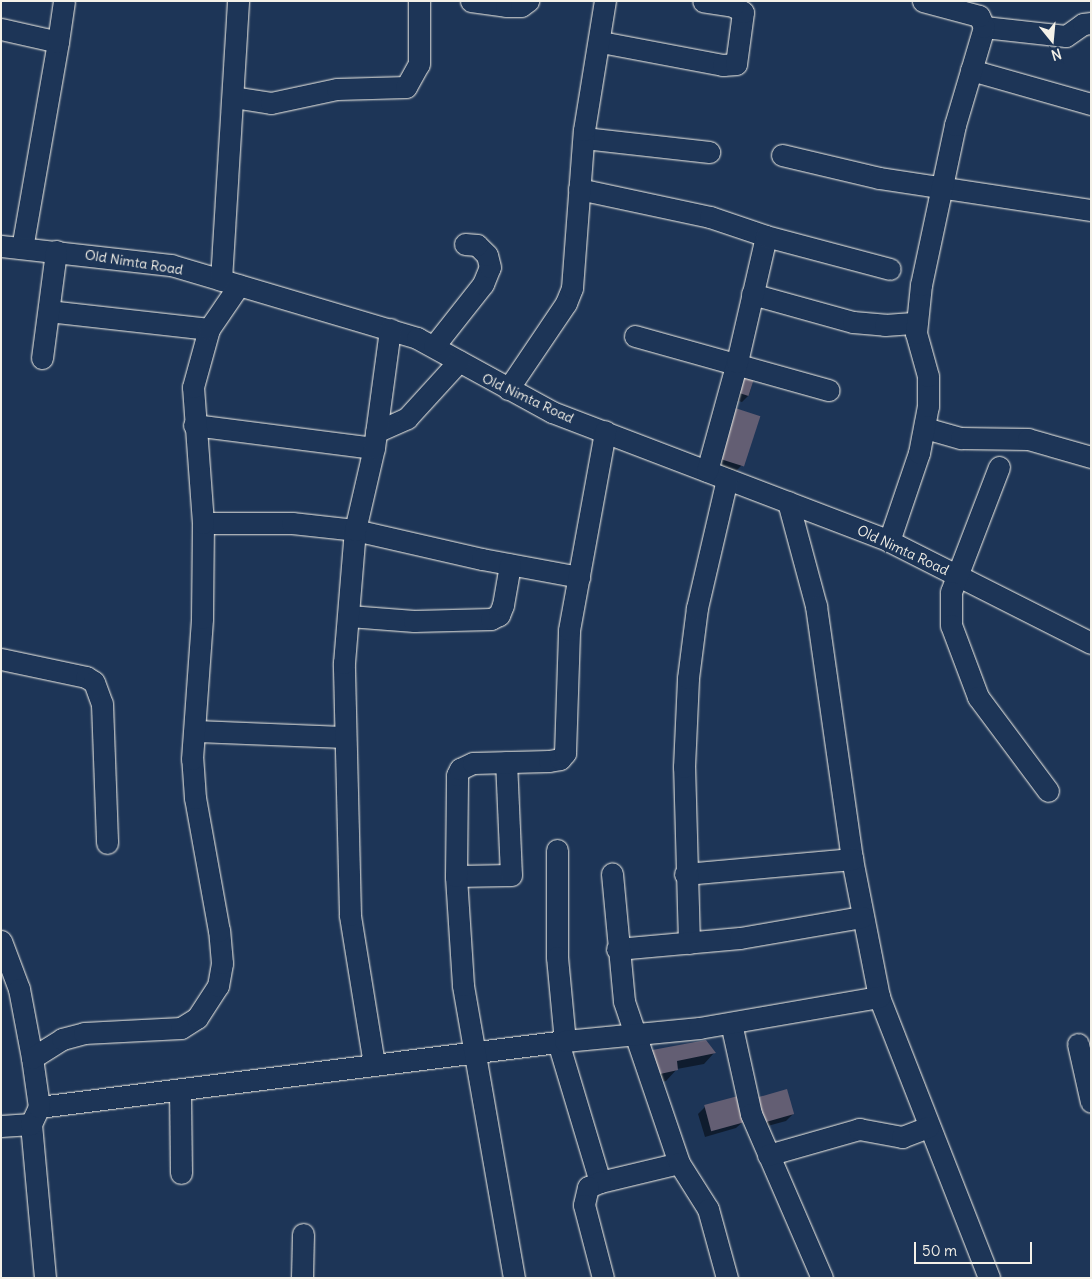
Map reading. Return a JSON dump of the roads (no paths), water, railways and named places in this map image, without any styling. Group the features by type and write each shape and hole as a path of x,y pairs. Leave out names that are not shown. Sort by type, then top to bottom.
{"street":[{"path":"11,247 58,42 64,1"},
{"path":"32,1058 62,1039 84,1033 181,1028 197,1018 218,986 222,963 219,931 195,798 192,759 202,618 203,523 194,425 193,387 209,328 230,282 233,97 238,1"},
{"path":"233,97 270,104 338,89 406,87 418,64 419,1"},
{"path":"471,1 514,6 528,1"},
{"path":"508,390 566,302 572,288 584,138 601,42 605,1"},
{"path":"601,42 731,66 739,59 744,17 743,6 703,1"},
{"path":"889,541 925,428 928,376 916,323 920,285 971,70 984,27 979,16 923,1"},
{"path":"984,27 1066,36 1083,24 1091,23"},
{"path":"1,29 58,42"},
{"path":"971,70 1091,104"},
{"path":"584,138 710,152"},
{"path":"782,155 863,175 1091,210"},
{"path":"579,189 710,217 766,236 890,268"},
{"path":"707,471 737,362 766,236"},
{"path":"434,346 484,284 490,267 487,254 477,245 465,244"},
{"name":"Old Nimta Road","path":"11,247 171,265 390,329 434,346 508,390 552,412 889,541 1091,643"},
{"path":"42,358 56,251"},
{"path":"752,294 853,322 916,323"},
{"path":"57,312 209,328"},
{"path":"374,1064 350,915 344,663 355,530 375,440 390,329"},
{"path":"635,336 737,362 829,390"},
{"path":"194,425 375,440 407,418 459,361"},
{"path":"925,428 961,438 1028,439 1091,457"},
{"path":"512,1277 473,1055 463,985 456,876 460,769 473,763 555,760 560,759 564,753 566,659 605,431"},
{"path":"1000,467 950,592 951,625 978,697 1048,791"},
{"path":"689,943 685,874 684,766 688,678 697,608 727,479"},
{"path":"788,502 816,606 852,859 879,997 928,1127 989,1278"},
{"path":"203,523 292,524 355,530 510,565 579,577"},
{"path":"349,616 414,621 491,619 499,615 503,605 510,565"},
{"path":"1,659 86,677 94,682 102,704 107,843"},
{"path":"195,731 345,736"},
{"path":"456,876 511,875 506,762"},
{"path":"558,850 556,957 562,1042 600,1182"},
{"path":"685,874 852,859"},
{"path":"612,874 620,985 634,1035 679,1163 708,1209 727,1278"},
{"path":"617,949 689,943 862,917"},
{"path":"1,941 19,989 32,1058 45,1278"},
{"path":"1,1126 34,1116 180,1091 374,1064 473,1055 562,1042 731,1023 879,997"},
{"path":"731,1023 743,1088 768,1155 820,1277"},
{"path":"1078,1044 1091,1102"},
{"path":"180,1091 181,1173"},
{"path":"768,1155 859,1129 902,1137 928,1127"},
{"path":"604,1278 584,1205 588,1187 600,1182 679,1163"},
{"path":"302,1278 303,1234"}]}
